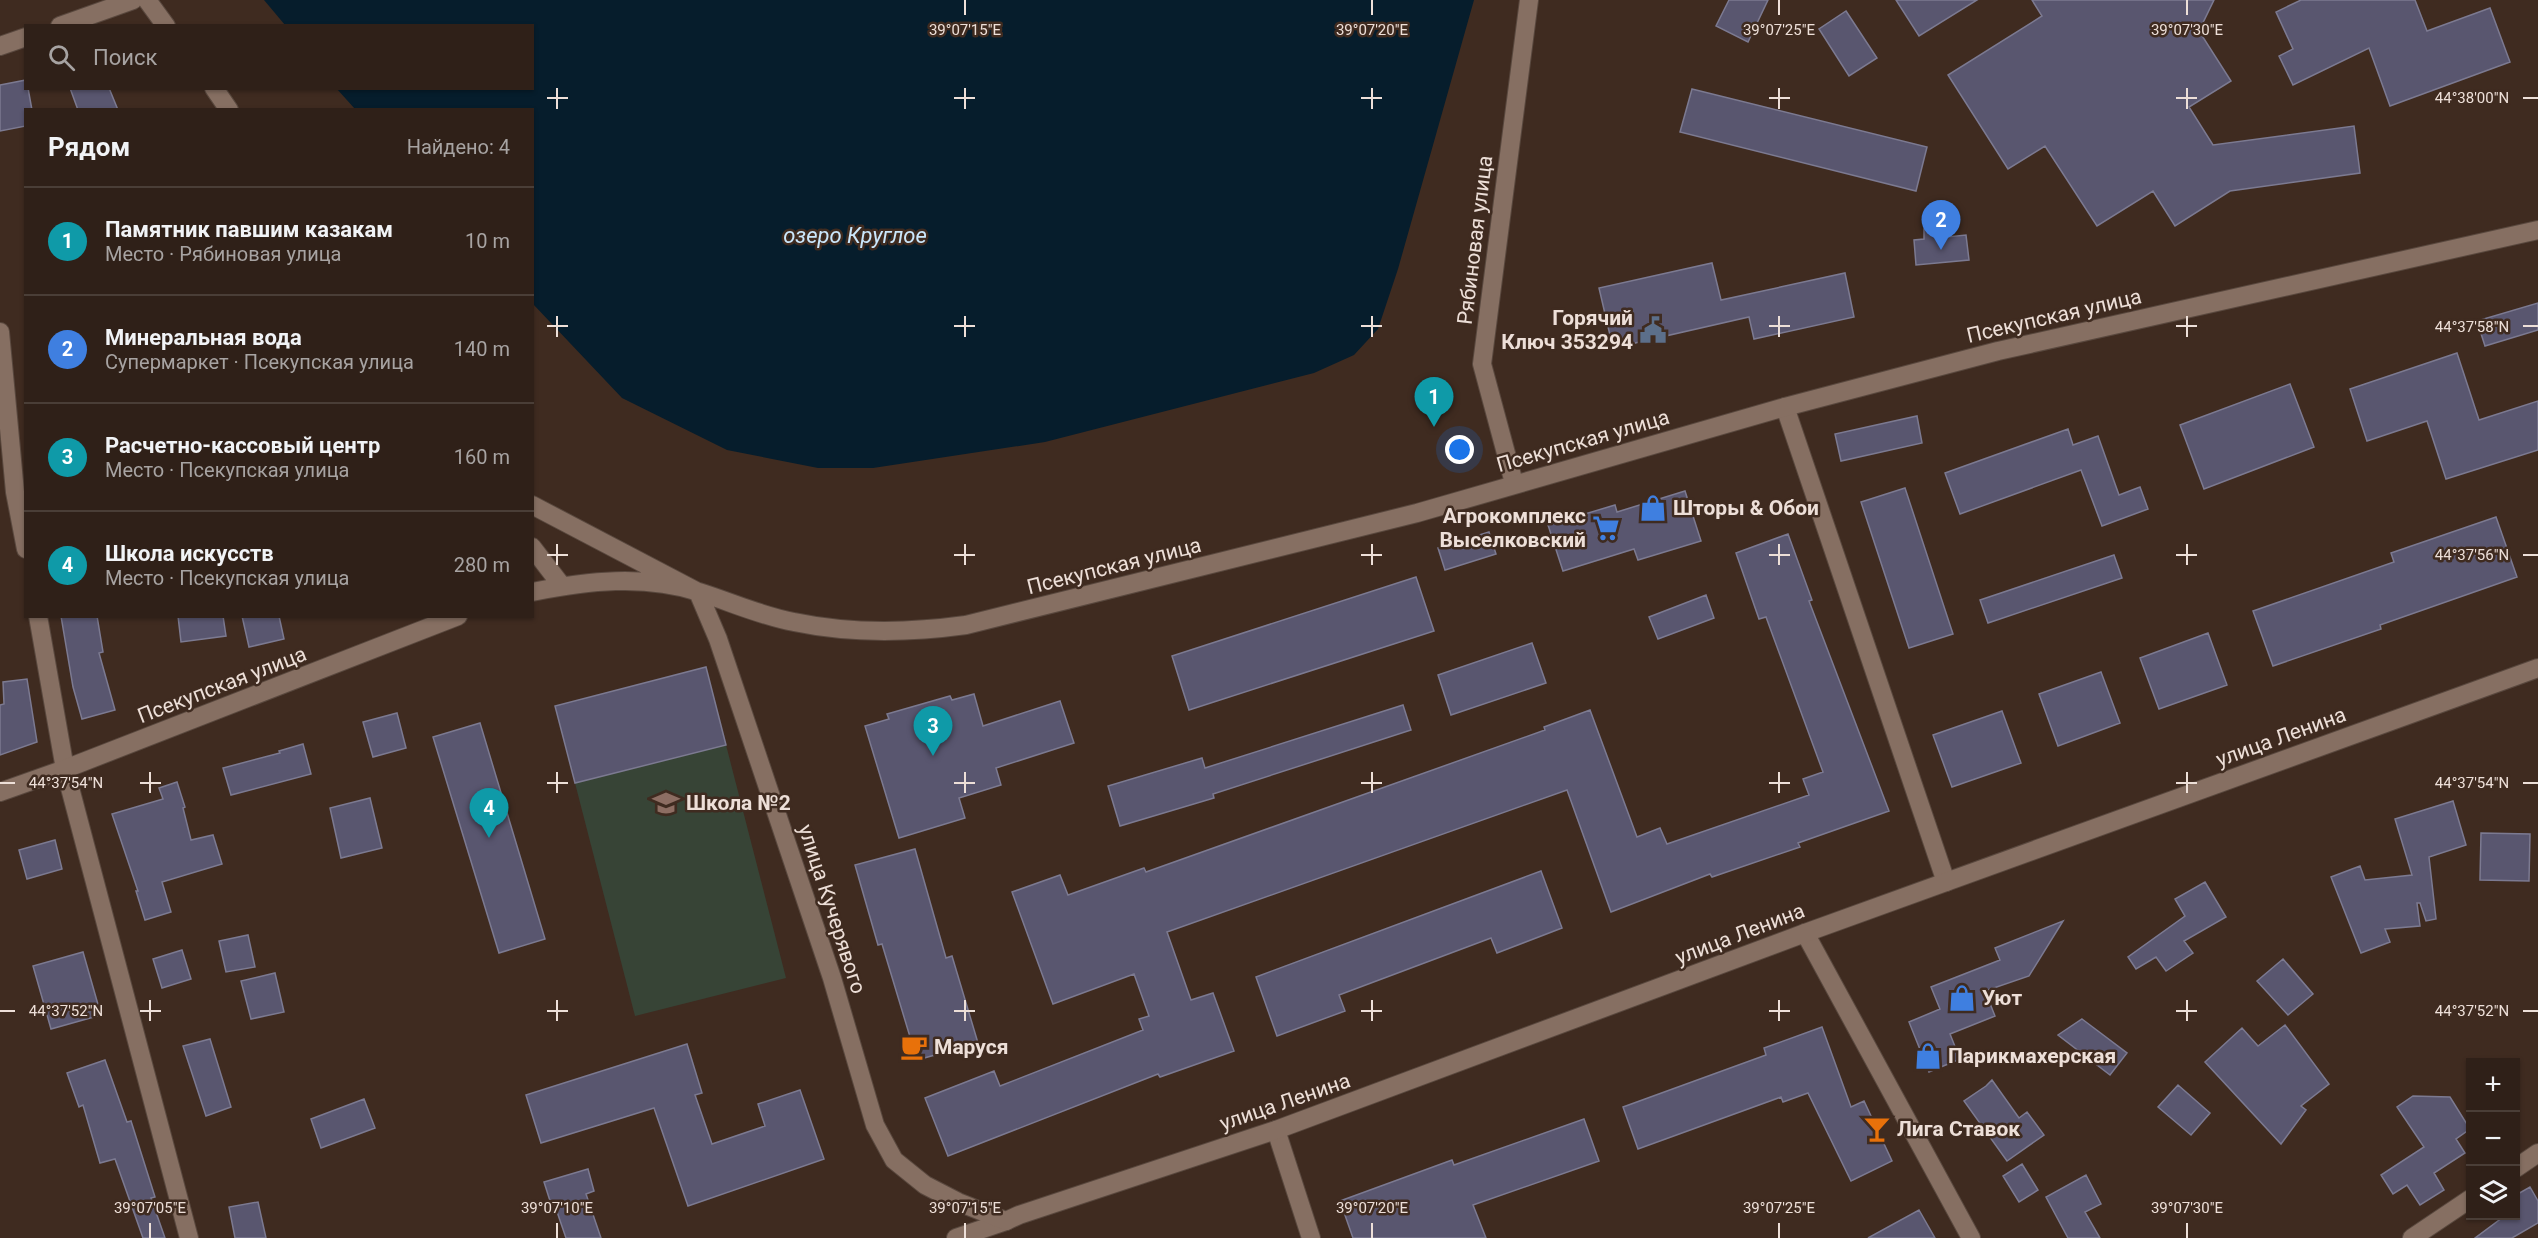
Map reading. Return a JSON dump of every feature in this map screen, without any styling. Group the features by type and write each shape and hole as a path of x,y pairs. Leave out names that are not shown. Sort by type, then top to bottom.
{"street":[{"path":"66,24 133,0"},
{"path":"147,0 165,24"},
{"name":"Рябиновая улица","path":"1514,483 1482,364 1529,0"},
{"path":"0,46 24,38"},
{"path":"215,90 229,108"},
{"name":"Псекупская улица","path":"534,592 605,581 635,581 672,585 762,614 830,628 886,632 925,631 966,625 1406,516 1514,483 1785,407 1998,351 2538,230"},
{"path":"0,332 15,492 24,539"},
{"path":"1785,407 1946,882"},
{"path":"534,506 698,592"},
{"path":"534,550 562,586"},
{"name":"улица Кучерявого","path":"698,592 722,650 832,978 875,1125 894,1160 925,1185 958,1202 1006,1221"},
{"path":"38,618 65,770 189,1238"},
{"name":"Псекупская улица","path":"0,792 65,770 444,620"},
{"name":"улица Ленина","path":"956,1238 1018,1215 1276,1130 1805,933 2538,668"},
{"path":"1805,933 1971,1238"},
{"path":"1276,1130 1311,1238"},
{"path":"2519,1166 2538,1153"},
{"path":"2412,1238 2466,1202"}],"green space":[{"path":"726,745 786,978 635,1016 575,783"}],"water":[{"name":"озеро Круглое","path":"264,0 1474,0 1398,269 1378,329 1354,355 1314,373 1045,442 873,468 818,468 727,450 622,398 534,305 534,108 354,108 338,90 534,90 534,24 284,24"}],"building":[{"path":"1729,0 1768,0 1748,42 1716,26"},
{"path":"1896,0 1977,0 1919,36"},
{"path":"2032,0 2214,0 2199,31 2231,81 2189,107 2213,145 2354,126 2360,173 2230,191 2175,226 2153,191 2097,226 2045,146 2008,169 1948,75 2042,16"},
{"path":"2301,0 2415,0 2427,31 2490,8 2510,62 2390,106 2369,48 2293,85 2279,56 2293,49 2276,12"},
{"path":"1846,11 1877,58 1849,76 1819,29"},
{"path":"24,80 24,90 28,90 32,108 24,108 24,126 0,131 0,85"},
{"path":"1692,89 1927,147 1916,191 1680,132"},
{"path":"71,90 110,90 117,108 77,108"},
{"path":"1946,226 1947,237 1966,235 1969,260 1916,265 1914,240 1924,239 1924,229"},
{"path":"1712,263 1721,300 1845,273 1854,317 1754,339 1749,317 1613,348 1599,288"},
{"path":"2538,303 2538,330 2485,346 2477,321"},
{"path":"2457,353 2479,420 2538,401 2538,450 2446,479 2427,421 2367,441 2350,389"},
{"path":"2290,384 2314,447 2204,489 2180,425"},
{"path":"1917,416 1922,443 1841,461 1835,434"},
{"path":"2068,429 2073,445 2098,436 2119,495 2140,487 2148,509 2102,526 2081,470 1960,514 1945,473"},
{"path":"1905,488 1953,634 1909,648 1861,502"},
{"path":"1685,491 1701,541 1638,560 1634,549 1563,571 1548,525 1615,505 1617,512"},
{"path":"2496,517 2517,577 2380,625 2381,629 2273,666 2253,611 2394,562 2391,553"},
{"path":"1489,532 1496,554 1445,570 1438,548"},
{"path":"1788,534 1812,600 1809,601 1889,811 1798,843 1800,847 1712,877 1710,874 1611,912 1567,790 1167,932 1191,1000 1213,993 1234,1051 1160,1077 1158,1074 948,1156 925,1098 994,1071 1000,1086 1143,1030 1139,1019 1149,1016 1134,974 1053,1004 1012,892 1060,875 1068,895 1144,868 1146,872 1545,730 1544,727 1590,710 1637,837 1660,828 1667,844 1809,795 1803,779 1823,772 1766,617 1759,619 1736,553"},
{"path":"2114,555 2122,578 1988,623 1980,600"},
{"path":"1416,577 1434,631 1189,710 1172,656"},
{"path":"1706,595 1714,618 1658,639 1649,617"},
{"path":"61,618 97,618 103,652 99,653 115,710 82,719 73,687"},
{"path":"178,618 223,618 226,636 181,642"},
{"path":"242,618 279,618 284,639 249,647"},
{"path":"2208,633 2227,685 2159,709 2140,658"},
{"path":"1532,643 1546,683 1451,715 1438,675"},
{"path":"706,667 726,745 575,783 555,706"},
{"path":"2101,672 2120,723 2058,746 2039,694"},
{"path":"27,679 37,742 0,755 0,705 4,704 3,682"},
{"path":"974,694 983,726 1060,701 1074,743 996,768 1001,785 959,798 965,818 899,838 865,726 889,719 887,714 950,696 952,700"},
{"path":"1403,705 1411,730 1213,794 1214,798 1120,826 1108,786 1202,758 1205,768"},
{"path":"2002,711 2021,763 1952,787 1933,735"},
{"path":"397,713 406,748 373,757 363,722"},
{"path":"480,723 545,939 499,953 433,737"},
{"path":"303,744 311,774 231,795 223,768 280,753 279,751"},
{"path":"177,782 185,807 183,808 191,840 213,835 222,864 162,882 171,912 145,920 136,891 138,891 112,814 163,799 159,788"},
{"path":"370,798 382,848 341,858 330,808"},
{"path":"2453,801 2466,845 2429,857 2436,919 2426,921 2420,903 2417,903 2420,926 2385,929 2390,942 2361,953 2331,877 2360,866 2365,880 2412,875 2395,819"},
{"path":"2481,833 2530,834 2529,881 2480,880"},
{"path":"55,840 62,869 27,879 19,850"},
{"path":"915,849 946,958 952,956 978,1043 917,1060 882,944 878,945 855,865"},
{"path":"1541,871 1562,928 1497,953 1491,938 1339,995 1345,1011 1277,1036 1256,977"},
{"path":"2205,882 2226,917 2184,941 2193,953 2166,971 2156,957 2136,969 2128,957 2185,916 2175,899"},
{"path":"2063,921 2029,976 1985,991 1995,1016 1950,1034 1960,1059 1929,1072 1909,1022 1940,1009 1931,987 2000,960 1995,948"},
{"path":"248,935 255,967 226,972 219,941"},
{"path":"182,950 191,979 162,988 153,959"},
{"path":"83,952 101,1015 51,1029 33,966"},
{"path":"2283,959 2313,994 2288,1015 2257,981"},
{"path":"275,973 284,1012 251,1019 241,981"},
{"path":"2082,1019 2127,1053 2110,1075 2058,1035"},
{"path":"2285,1025 2329,1084 2301,1106 2306,1110 2281,1144 2205,1062 2242,1028 2258,1046"},
{"path":"1822,1027 1851,1107 1864,1101 1892,1161 1851,1181 1808,1093 1783,1102 1781,1097 1638,1149 1623,1107 1766,1055 1764,1048"},
{"path":"210,1039 231,1107 206,1116 183,1046"},
{"path":"687,1044 702,1093 695,1095 712,1144 765,1126 758,1104 800,1090 824,1159 688,1206 654,1108 541,1143 526,1095"},
{"path":"105,1060 127,1122 131,1121 155,1197 151,1198 165,1238 143,1238 115,1159 100,1163 83,1105 79,1107 67,1073"},
{"path":"1992,1080 2019,1118 2027,1112 2044,1135 2007,1161 1964,1101"},
{"path":"2178,1085 2210,1113 2191,1135 2158,1107"},
{"path":"2413,1096 2450,1097 2466,1123 2466,1132 2456,1139 2465,1153 2434,1173 2444,1190 2420,1205 2407,1185 2393,1194 2381,1175 2424,1147 2397,1107"},
{"path":"364,1099 375,1128 321,1148 311,1119"},
{"path":"1584,1119 1599,1161 1473,1205 1486,1238 1353,1238 1340,1201 1452,1160 1454,1165"},
{"path":"2022,1164 2038,1190 2019,1202 2003,1176"},
{"path":"588,1169 594,1191 586,1194 601,1238 566,1238 544,1182"},
{"path":"2086,1175 2101,1204 2085,1212 2100,1238 2068,1238 2046,1197"},
{"path":"2530,1187 2538,1201 2538,1223 2512,1238 2475,1238 2499,1220 2520,1220 2520,1193"},
{"path":"258,1202 266,1238 235,1238 229,1207"},
{"path":"1919,1210 1935,1238 1868,1238"}],"place":[{"name":"Минеральная вода","path":"1941,250"},
{"name":"Горячий Ключ 353294","path":"1653,330"},
{"name":"Памятник павшим казакам","path":"1434,427"},
{"name":"Шторы & Обои","path":"1653,508"},
{"name":"Агрокомплекс Выселковский","path":"1606,528"},
{"name":"Расчетно-кассовый центр","path":"933,756"},
{"name":"Школа №2","path":"666,803"},
{"name":"Школа искусств","path":"489,838"},
{"name":"Уют","path":"1962,998"},
{"name":"Маруся","path":"914,1047"},
{"name":"Парикмахерская","path":"1928,1056"},
{"name":"Лига Ставок","path":"1877,1129"}]}
